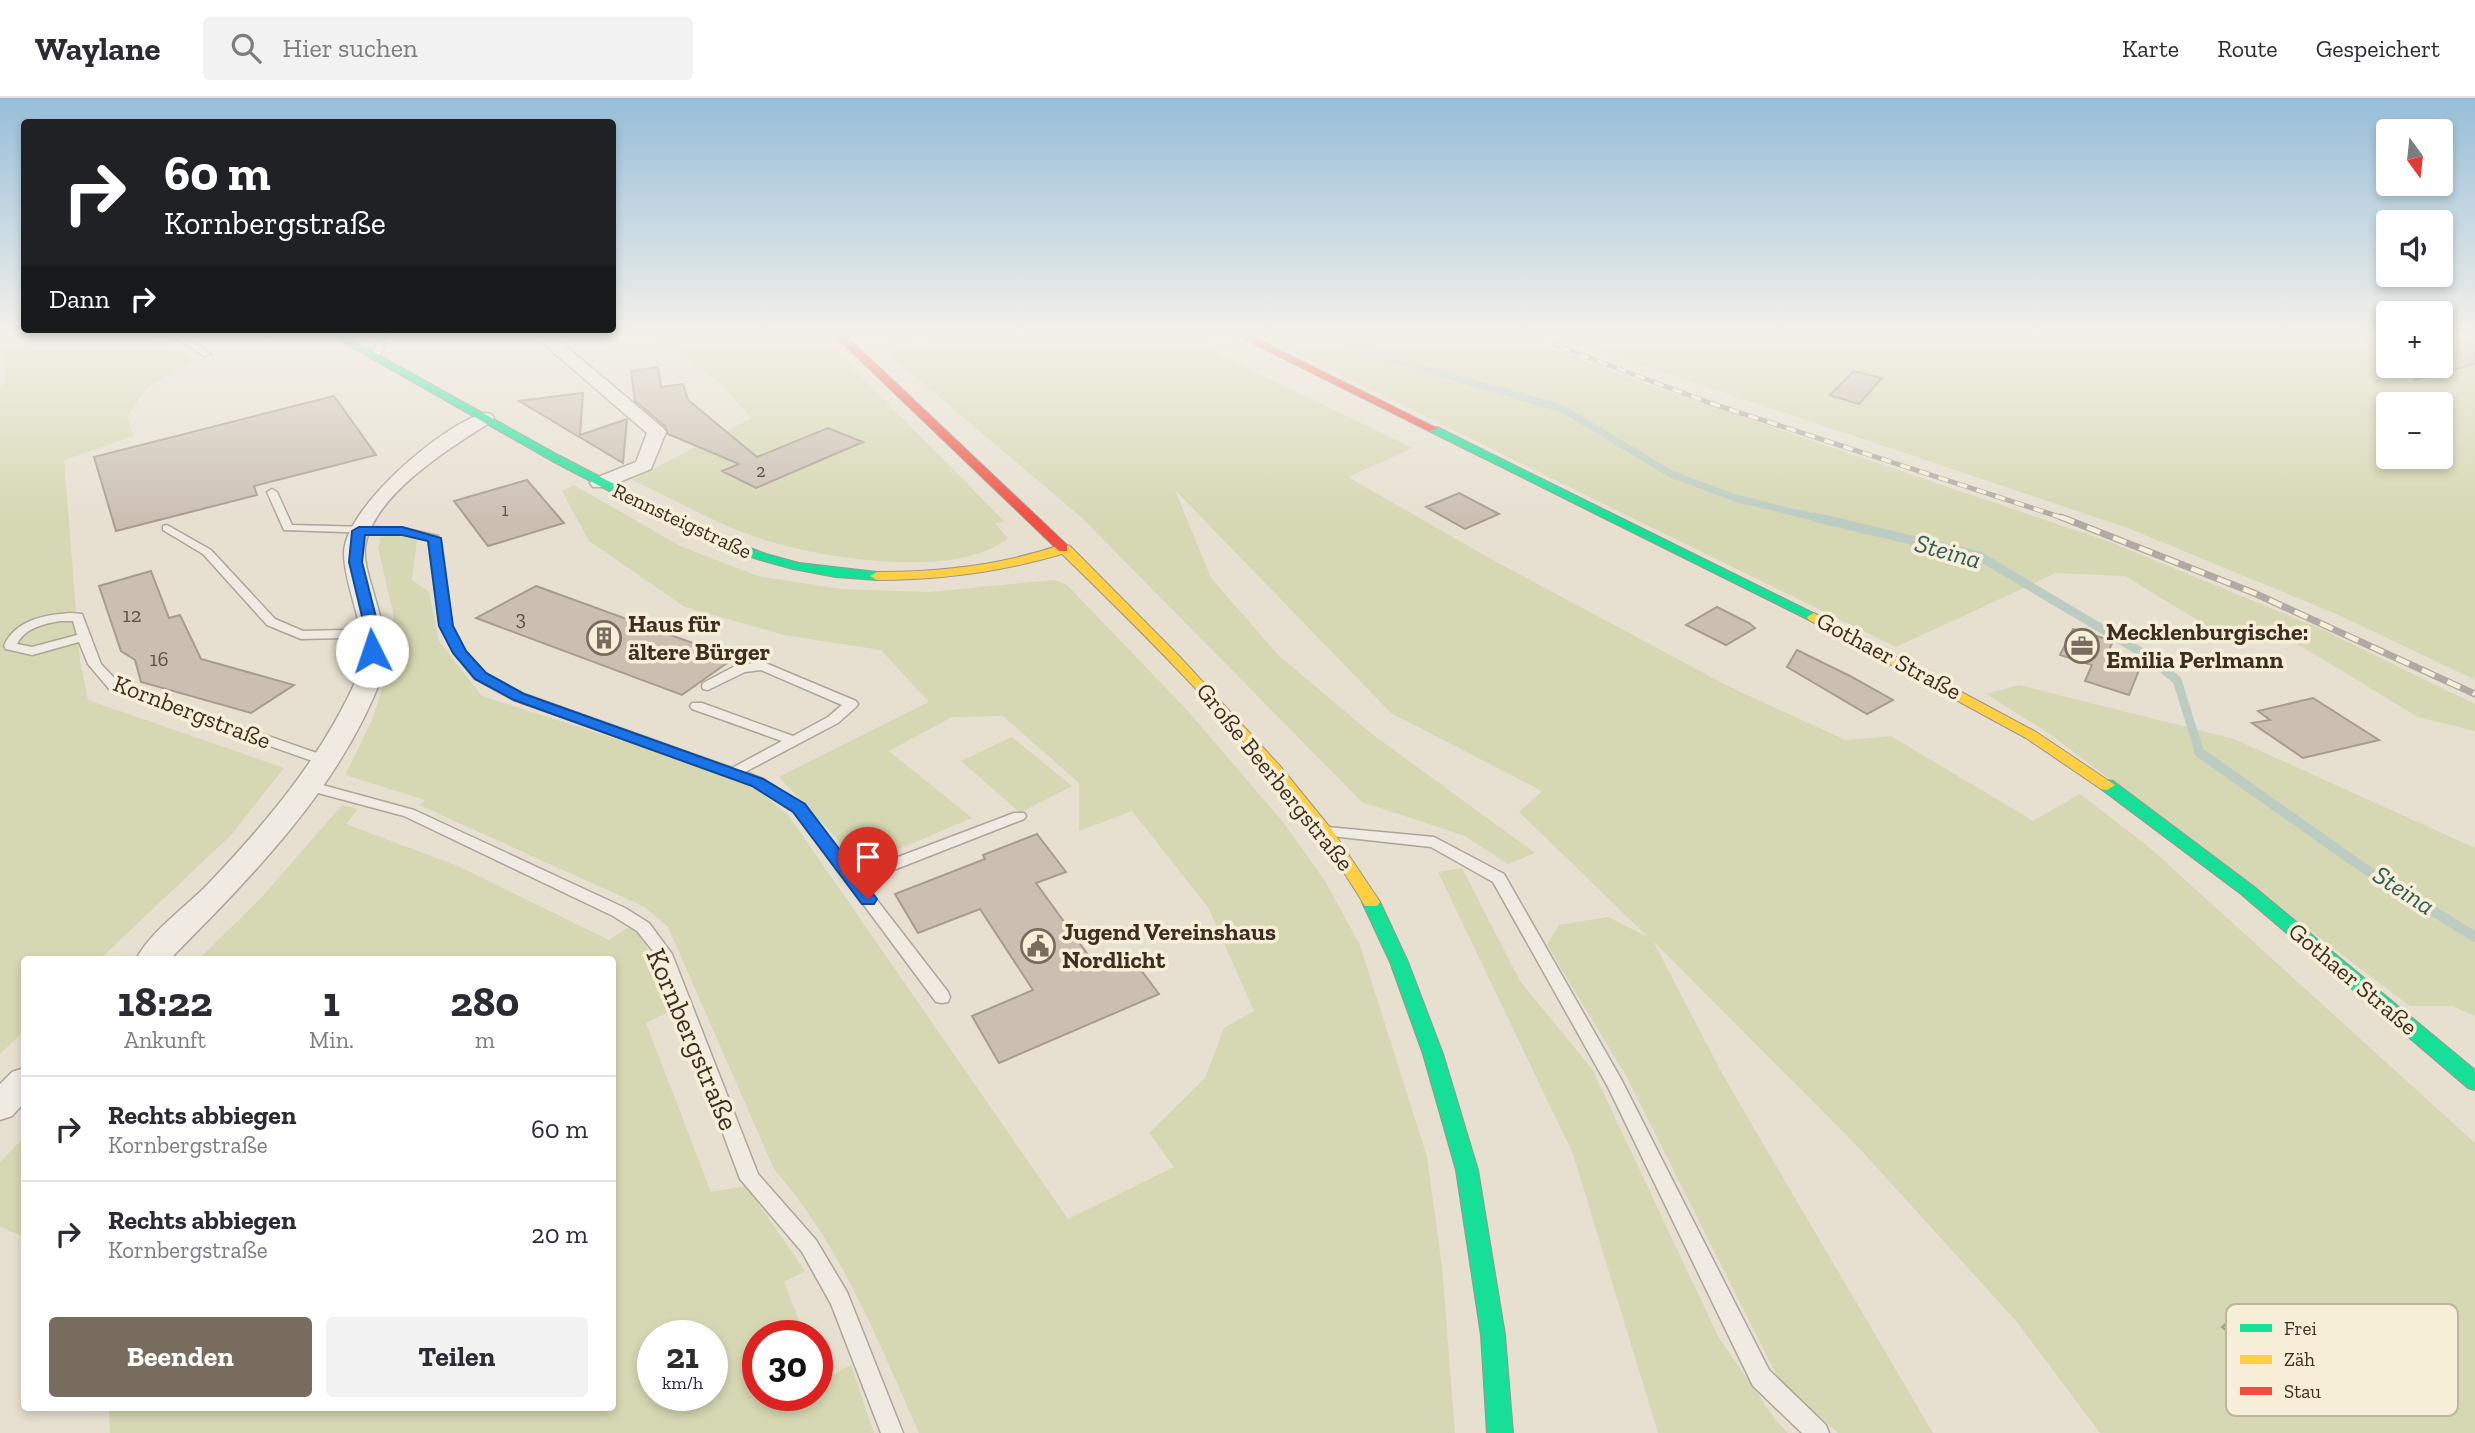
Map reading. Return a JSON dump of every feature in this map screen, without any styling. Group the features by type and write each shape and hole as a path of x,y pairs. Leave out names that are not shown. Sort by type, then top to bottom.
{"street":[{"name":"Rennsteigstraße","path":"444,395 600,483 739,552 815,570 908,577 976,572 1034,561 1066,549"},
{"path":"600,483 644,465 657,432 614,395"},
{"name":"Große Beerbergstraße","path":"900,395 1066,549 1154,635 1224,710 1326,832 1373,905 1399,962 1433,1055 1463,1157 1493,1335 1500,1433"},
{"name":"Gothaer Straße","path":"1364,395 1834,627 2031,735 2138,806 2247,890 2475,1082"},
{"path":"154,956 220,892 308,786 326,761 371,673 372,629 356,562 359,531 406,472 485,418"},
{"path":"0,1106 21,1085"}],"lane":[{"path":"272,492 288,528 402,531 434,538 446,626 460,653 480,676 519,697 758,782 799,808 942,997"},
{"path":"167,528 207,552 271,622 301,635 344,634 372,629"},
{"name":"Kornbergstraße","path":"83,637 32,651 10,646 19,632 66,616 78,617 83,637 101,677 115,687 326,761"},
{"path":"708,686 741,667 763,666 851,704 833,720 733,773"},
{"path":"697,706 794,741"},
{"name":"Kornbergstraße","path":"308,786 409,813 618,912 643,927 664,954 750,1179 810,1246 840,1299 892,1433"},
{"path":"853,880 1019,816"},
{"path":"1326,832 1434,842 1499,877 1615,1084 1761,1378 1818,1433"}],"green space":[{"path":"0,395 142,395 127,416 134,436 64,460 80,661 88,700 284,768 232,834 103,956 21,956 21,1034 0,1054"},
{"path":"732,395 880,395 1004,521 995,524 1008,538 985,551 956,559 886,562 850,558 785,546 759,538 711,519 632,480 751,418"},
{"path":"937,395 1304,395 1413,448 1348,477 1491,559 1728,686 1845,740 1891,736 2033,821 2080,794 2149,847 2475,1143 2475,1433 2100,1433 2016,1321 1860,1149 1653,941 1724,1077 1933,1433 1838,1433 1779,1380 1625,1074 1547,945 1559,925 1608,917 1648,937 1519,812 1542,791 1391,713 1175,490 1211,578 1278,655 1372,734 1535,853 1508,864 1465,836 1362,802 1081,517"},
{"path":"1382,395 1678,395 2110,542 2319,628 2475,704 2475,731 2418,717 2286,637 2219,633 2125,576 2056,573 1896,647"},
{"path":"1733,395 2376,395 2376,469 2453,469 2453,395 2475,395 2475,680 2341,616 2128,528"},
{"path":"574,485 680,546 758,576 841,589 928,592 1054,580 1067,585 1188,711 1283,822 1325,881 1360,945 1427,1157 1442,1267 1455,1433 919,1433 873,1329 839,1262 798,1199 774,1169 668,927 645,907 419,805 425,800 345,775 372,720 393,655 393,612 378,548 381,537 394,535 417,540 412,580 429,592 439,641 482,696 667,755 758,790 789,816 1068,1219 1174,1167 1149,1133 1205,1078 1224,1028 1254,1011 1208,907 1132,811 1079,831 1079,783 1003,716 952,717 889,751 972,818 861,865 779,777 929,702 881,650 784,635 685,607 589,541 562,491"},
{"path":"2019,685 2234,739 2475,848 2475,1016 2452,1006 2410,1006 2050,734 1986,694"},
{"path":"1012,737 1072,786 1020,813 961,761"},
{"path":"342,805 358,809 346,824 458,866 609,940 630,926 645,943 674,1009 646,1023 711,1192 746,1186 805,1271 784,1282 799,1320 742,1320 742,1411 833,1411 833,1374 851,1365 874,1433 110,1433 109,1411 616,1411 616,956 202,956 261,898"},
{"path":"1462,868 1520,981 1592,1069 1719,1338 1775,1419 1788,1433 1658,1433 1573,1154 1438,872"},
{"path":"21,1140 21,1236 0,1227 0,1162"}],"building":[{"path":"583,395 580,435 627,419 623,463 519,401"},
{"path":"634,395 687,395 688,400 757,457 828,428 863,442 756,488 722,471 739,464 668,434 665,426 635,401"},
{"path":"1831,395 1867,395 1859,404"},
{"path":"334,396 376,455 254,486 257,495 116,531 94,457"},
{"path":"527,480 564,523 488,546 454,501"},
{"path":"1459,493 1499,514 1465,529 1426,507"},
{"path":"151,571 169,618 180,615 201,659 294,685 251,713 141,682 135,660 121,651 99,586"},
{"name":"Haus für ältere Bürger","path":"536,586 734,658 682,695 476,618"},
{"path":"1717,607 1755,628 1726,645 1686,625"},
{"path":"2073,629 2113,641 2107,655 2141,665 2129,695 2085,681 2092,665 2060,655"},
{"path":"1797,650 1893,700 1867,714 1787,667"},
{"path":"2313,698 2379,740 2303,758 2252,723 2270,720 2258,711"},
{"name":"Jugend Vereinshaus Nordlicht","path":"1037,834 1066,872 1036,883 1094,963 1126,950 1159,994 999,1063 972,1016 1033,990 980,909 918,933 895,894 985,859 983,855"}],"waterway":[{"name":"Steina","path":"1516,395 1563,409 1671,474 1735,498 1821,519"},
{"name":"Steina","path":"1814,517 1979,556 2141,652 2177,680 2199,752"},
{"name":"Steina","path":"2199,752 2362,867 2475,937"}],"railway":[{"path":"1689,395 2066,519"},
{"path":"2061,517 2254,593 2475,694"}],"traffic: fast":[{"path":"443,395 658,513 726,544 798,566 836,573 877,576"},
{"path":"1433,429 1814,617"},
{"path":"2107,785 2247,890 2475,1082"},
{"path":"1371,902 1399,962 1433,1054 1467,1170 1493,1335 1500,1433"}],"traffic: slow":[{"path":"1063,548 1152,636 1256,748 1326,833 1371,902"},
{"path":"877,576 973,570 1066,549"},
{"path":"1814,617 2031,735 2107,785"}],"traffic: jam":[{"path":"902,395 1063,548"},
{"path":"1364,395 1433,429"}],"place":[{"name":"Haus für ältere Bürger","path":"604,638"},
{"name":"Mecklenburgische: Emilia Perlmann","path":"2082,646"},
{"name":"Jugend Vereinshaus Nordlicht","path":"1038,946"}],"route":[{"path":"372,651 372,629 356,562 355,546 359,531 402,531 434,538 446,626 460,653 480,676 519,697 758,782 799,808 868,899"}]}
